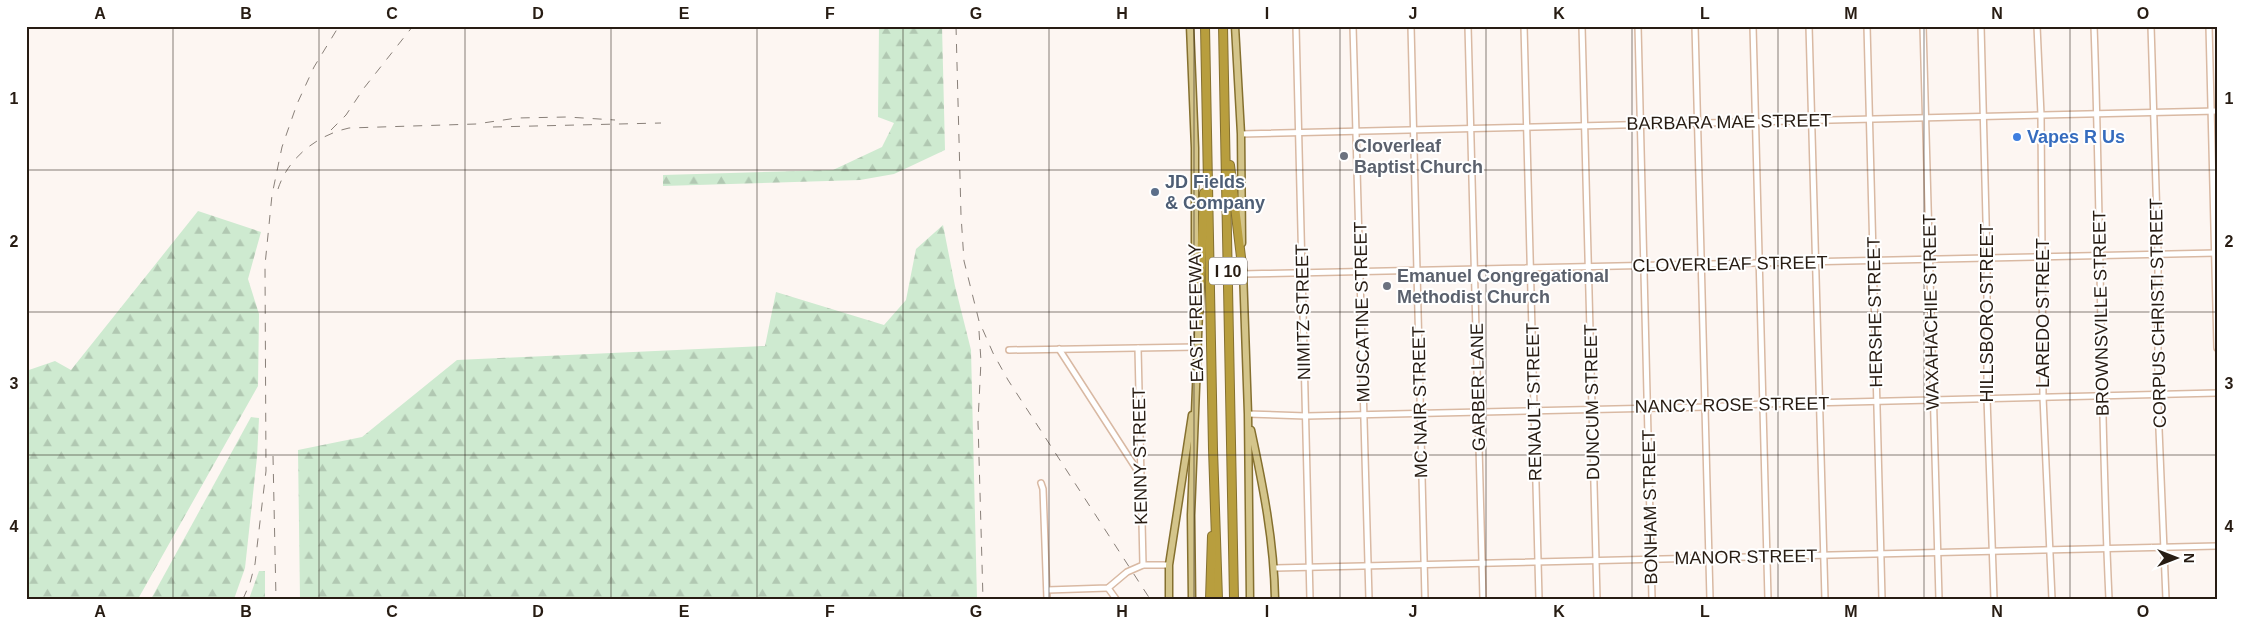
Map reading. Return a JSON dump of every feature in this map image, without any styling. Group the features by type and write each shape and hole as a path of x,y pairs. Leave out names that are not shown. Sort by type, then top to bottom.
{"highway":[{"name":"EAST FREEWAY","path":"1205,26 1214,563"},
{"name":"EAST FREEWAY","path":"1223,26 1234,599"},
{"path":"1226,130 1243,274"},
{"path":"1199,311 1207,134"},
{"path":"1210,599 1214,563"},
{"path":"1214,563 1218,599"}],"main road":[{"path":"1190,26 1195,148 1195,288 1199,311 1191,515 1192,599"},
{"path":"1234,26 1240,134 1248,414 1250,599"},
{"path":"1169,599 1167,592 1169,565 1197,384"},
{"path":"1248,414 1275,568 1276,599"}],"street":[{"name":"NIMITZ STREET","path":"1296,26 1310,599"},
{"name":"MUSCATINE STREET","path":"1353,26 1368,599"},
{"name":"MC NAIR STREET","path":"1411,26 1425,599"},
{"name":"GARBER LANE","path":"1468,26 1483,599"},
{"name":"RENAULT STREET","path":"1524,26 1539,599"},
{"name":"DUNCUM STREET","path":"1582,26 1597,599"},
{"name":"BONHAM STREET","path":"1638,26 1652,599"},
{"path":"1695,26 1710,599"},
{"path":"1753,26 1768,599"},
{"path":"1809,26 1824,599"},
{"name":"HERSHE STREET","path":"1867,26 1882,599"},
{"name":"WAXAHACHIE STREET","path":"1923,26 1939,599"},
{"name":"HILLSBORO STREET","path":"1981,26 1987,258 1987,398 1994,599"},
{"name":"LAREDO STREET","path":"2038,26 2041,115 2043,397 2052,599"},
{"name":"BROWNSVILLE STREET","path":"2094,26 2101,255 2106,549 2109,599"},
{"name":"CORPUS CHRISTI STREET","path":"2151,26 2158,253 2158,395 2166,599"},
{"path":"2209,26 2215,111 2217,348"},
{"name":"BARBARA MAE STREET","path":"1240,134 2215,111"},
{"name":"CLOVERLEAF STREET","path":"1243,274 2216,253"},
{"path":"1010,350 1197,347"},
{"name":"KENNY STREET","path":"1138,348 1143,565"},
{"path":"1059,349 1140,475"},
{"name":"NANCY ROSE STREET","path":"1248,414 1306,416 2217,393"},
{"path":"1040,483 1042,489 1047,599"},
{"name":"MANOR STREET","path":"1275,568 2217,546"},
{"path":"1047,590 1108,588 1127,572 1143,565 1169,565"},
{"path":"1108,588 1116,599"}],"green space":[{"path":"879,26 942,26 945,150 894,174 860,180 663,186 663,175 833,170 882,147 894,123 878,117"},
{"path":"198,211 261,232 248,279 259,314 258,386 138,599 26,599 26,371 55,361 71,370"},
{"path":"943,225 955,286 971,350 977,599 300,599 298,450 362,437 457,360 765,346 776,292 884,325 906,300 916,249"},
{"path":"251,417 259,418 257,457 245,568 234,599 151,599"},
{"path":"259,571 265,571 265,599 249,599"}],"railway":[{"path":"243,599 255,564 266,471 265,265 272,195 282,147 297,104 314,67 339,26"},
{"path":"331,130 346,115 364,88 413,26"},
{"path":"956,26 964,261 979,321 993,353 1008,380 1150,599"},
{"path":"278,189 289,167 305,150 326,136 349,128 476,124 517,118 567,117 615,120"},
{"path":"493,127 661,123"},
{"path":"979,331 981,361 978,422 983,599"},
{"path":"273,456 276,599"}],"place":[{"name":"Vapes R Us","path":"2017,137"},
{"name":"Cloverleaf Baptist Church","path":"1344,156"},
{"name":"JD Fields & Company","path":"1155,192"},
{"name":"Emanuel Congregational Methodist Church","path":"1387,286"}]}
